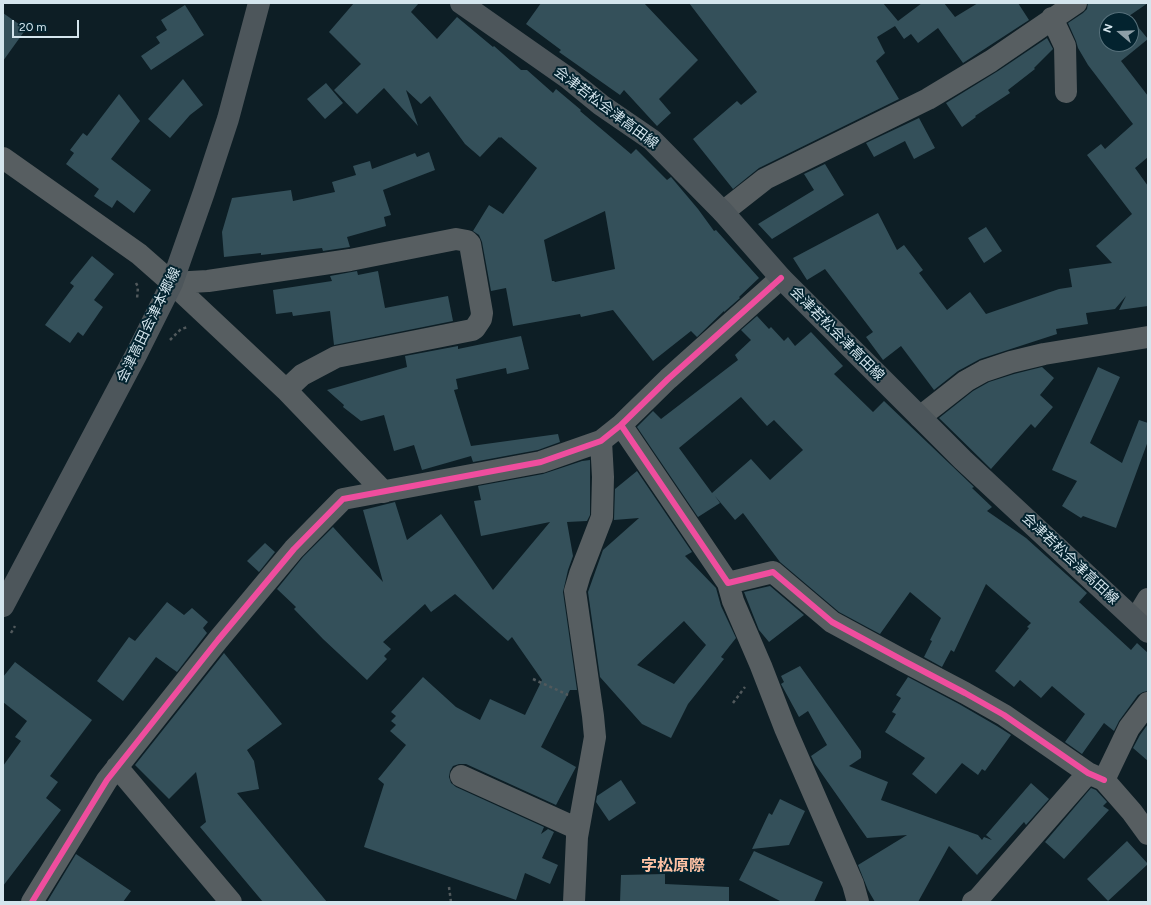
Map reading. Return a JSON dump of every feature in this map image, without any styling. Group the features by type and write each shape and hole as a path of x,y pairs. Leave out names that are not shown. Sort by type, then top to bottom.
{"main road":[{"name":"会津高田会津本郷線","path":"3,606 125,376 172,283 228,119 259,3"},
{"name":"会津若松会津高田線","path":"468,5 568,78 601,105 652,140 723,212 781,278 963,460 1141,625"}],"street":[{"path":"723,212 765,179 928,100 991,61 1076,3"},
{"path":"1052,18 1065,46 1066,92"},
{"path":"3,158 139,254 286,390 384,492"},
{"path":"172,283 208,281 350,260 456,239 467,241 470,244 482,313 478,325 472,330 336,357 302,374 286,390"},
{"path":"32,902 107,780 218,640 294,549 343,499 541,462 601,441 621,425 668,380 781,278"},
{"path":"920,417 966,381 984,371 1011,362 1044,354 1148,337"},
{"path":"621,425 728,583 733,601 761,666 785,728 853,884 858,902"},
{"path":"574,902 576,837 595,737 575,591 602,517 603,477 601,441"},
{"path":"728,583 773,572 832,622 965,692 1004,715 1096,776 1132,812 1148,834"},
{"path":"1141,625 1142,609 1148,599"},
{"path":"973,902 978,899 1096,776 1129,728 1148,704"},
{"path":"118,767 231,902"},
{"path":"460,776 578,829"}],"path":[{"path":"135,280 138,287 137,300"},
{"path":"533,679 592,707"},
{"path":"450,887 451,902"}],"building":[{"path":"354,3 419,3 411,12 437,39 457,17 493,47 494,46 521,70 527,70 553,93 556,89 631,154 636,149 667,180 671,177 714,231 716,230 759,278 739,297 740,298 697,337 691,331 653,361 613,310 581,317 580,314 513,326 506,288 491,291 482,242 479,235 473,231 489,205 503,214 537,168 501,137 499,137 480,157 465,144 430,96 421,104 406,90 418,126 384,88 357,114 334,90 361,64 329,32","holes":["605,211 615,269 555,282 552,281 544,240"]},
{"path":"541,3 644,3 698,60 659,99 671,113 657,126 624,90 620,95 559,52 561,50 526,24"},
{"path":"689,3 883,3 898,21 922,3 944,3 955,17 978,3 1018,3 1029,20 963,63 938,28 918,43 911,34 904,39 895,26 877,37 885,53 876,61 899,99 759,168 733,189 693,139 737,101 741,105 757,92"},
{"path":"1088,3 1148,3 1135,12 1099,12 1099,52 1132,52 1121,61 1148,96 1148,157 1135,168 1148,186 1148,306 1119,310 1126,296 1115,309 1086,313 1088,324 1056,329 1057,334 980,359 958,371 934,390 901,346 883,360 866,337 873,332 825,269 807,280 793,258 878,213 897,250 904,245 923,270 919,273 947,310 970,292 986,314 1059,289 1072,287 1069,269 1112,263 1096,246 1132,214 1087,155 1101,144 1105,149 1133,124 1088,65 1078,48 1068,23 1087,9"},
{"path":"185,5 204,35 151,70 141,56 160,43 156,37 167,30 161,20"},
{"path":"3,13 26,29 3,61"},
{"path":"1139,28 1148,39 1139,46"},
{"path":"1047,38 1053,49 1034,68 1035,69 1008,90 1010,93 975,116 976,117 962,127 946,103 998,71"},
{"path":"183,79 203,105 190,115 170,138 148,119"},
{"path":"326,83 343,103 325,119 307,99"},
{"path":"119,94 140,121 111,159 151,190 134,213 117,200 112,208 94,196 99,189 66,164 74,153 70,150 83,133 87,136"},
{"path":"919,118 935,148 914,159 905,141 874,157 866,143"},
{"path":"429,152 435,170 383,190 391,215 384,217 386,226 347,237 350,247 323,251 322,248 261,255 261,253 224,257 222,232 232,198 291,190 293,201 335,192 332,182 356,175 353,166 370,161 372,169 415,153 417,157"},
{"path":"825,164 844,195 772,239 758,224 814,190 804,174"},
{"path":"986,227 1002,251 984,263 968,238"},
{"path":"92,256 114,274 94,300 103,307 83,336 78,332 70,343 45,325 74,286 70,283"},
{"path":"357,271 358,275 378,271 385,308 448,296 453,321 334,345 330,311 293,316 292,312 276,314 273,290 332,281 330,276"},
{"path":"757,316 769,329 771,327 784,341 788,337 795,346 811,332 843,366 834,374 873,412 884,401 974,487 972,488 992,507 987,511 1026,538 1087,593 1079,602 1131,650 1137,643 1148,653 1148,691 1138,695 1119,721 1114,731 1104,723 1082,754 1065,742 1085,714 1052,686 1041,698 1020,680 1014,687 995,671 1029,628 1027,627 1031,623 986,584 954,652 951,650 942,667 924,657 932,641 930,640 941,618 910,592 880,634 839,612 780,562 743,513 735,520 715,496 720,503 698,517 637,427 653,411 661,419 738,360 735,355 751,340 741,330","holes":["741,397 767,426 774,420 803,450 770,480 751,459 712,493 679,448"]},
{"path":"521,336 529,369 507,374 506,368 456,379 458,389 454,390 471,446 558,434 560,442 538,450 473,462 471,456 422,470 414,445 394,451 384,415 361,421 343,407 344,405 327,390 407,367 405,356 458,346 458,349"},
{"path":"1042,367 1054,378 1040,395 1053,407 1035,428 1031,424 991,469 939,418 973,391 989,382"},
{"path":"1098,367 1120,377 1090,443 1122,463 1139,420 1148,423 1148,441 1116,528 1083,516 1081,518 1062,506 1077,481 1052,470"},
{"path":"590,460 590,515 587,521 567,522 573,556 563,592 577,690 570,690 541,747 576,767 556,805 466,764 453,766 449,777 451,783 456,787 544,827 541,834 548,829 554,832 542,858 558,865 550,884 525,873 516,900 364,847 384,784 378,779 406,745 390,731 396,725 391,721 396,716 391,712 423,677 456,707 480,720 490,699 525,715 542,680 512,637 508,641 455,594 431,612 425,604 383,642 391,649 384,656 387,659 367,680 323,639 294,609 296,607 277,589 303,557 333,527 383,582 363,510 395,502 407,540 441,514 493,590 550,522 481,536 474,501 481,500 478,486 543,474 582,461"},
{"path":"637,471 692,552 685,556 716,588 721,606 736,638 721,657 724,659 688,704 671,738 642,724 600,677 588,592 603,550 639,518 614,520 615,489","holes":["684,621 706,645 674,684 637,665"]},
{"path":"265,543 275,552 259,572 247,561"},
{"path":"770,586 804,615 769,642 759,630 744,592"},
{"path":"167,602 184,615 192,608 208,622 203,628 207,633 177,672 156,657 123,701 97,681 129,637 135,641"},
{"path":"224,653 282,724 247,750 254,761 259,789 237,793 327,902 263,902 200,827 206,822 196,772 169,799 135,765"},
{"path":"15,662 92,720 50,776 58,782 46,798 61,810 3,886 3,766 21,741 15,737 27,721 3,702 3,677"},
{"path":"800,666 861,751 861,758 849,766 888,782 881,800 978,835 982,840 984,837 992,840 986,835 1031,783 1049,799 1026,825 1024,822 977,875 949,846 918,902 875,902 868,890 858,865 907,835 867,838 815,764 811,756 827,745 808,711 799,717 781,684 784,682 781,676"},
{"path":"908,677 959,704 1011,735 985,771 982,769 978,775 962,763 936,794 912,774 925,758 885,732 896,714 892,712 901,698 896,695"},
{"path":"1148,724 1148,761 1133,748"},
{"path":"621,780 636,803 609,821 596,802 597,796"},
{"path":"1091,788 1096,790 1107,802 1103,806 1109,810 1064,859 1045,842"},
{"path":"780,799 805,811 789,845 752,849 769,813 772,815"},
{"path":"1127,841 1148,864 1108,901 1087,879"},
{"path":"754,851 823,882 814,902 782,902 739,880"},
{"path":"76,854 131,891 123,902 47,902"},
{"path":"665,874 665,884 729,887 729,902 620,902 621,875"}],"cycle path":[{"path":"32,902 107,780 218,640 294,549 343,499 541,462 601,441 621,425 668,379 781,278"},
{"path":"621,425 728,583 773,572 832,622 1004,715 1088,773 1104,780"}],"district":[{"name":"字松原際","path":"673,866"}]}
